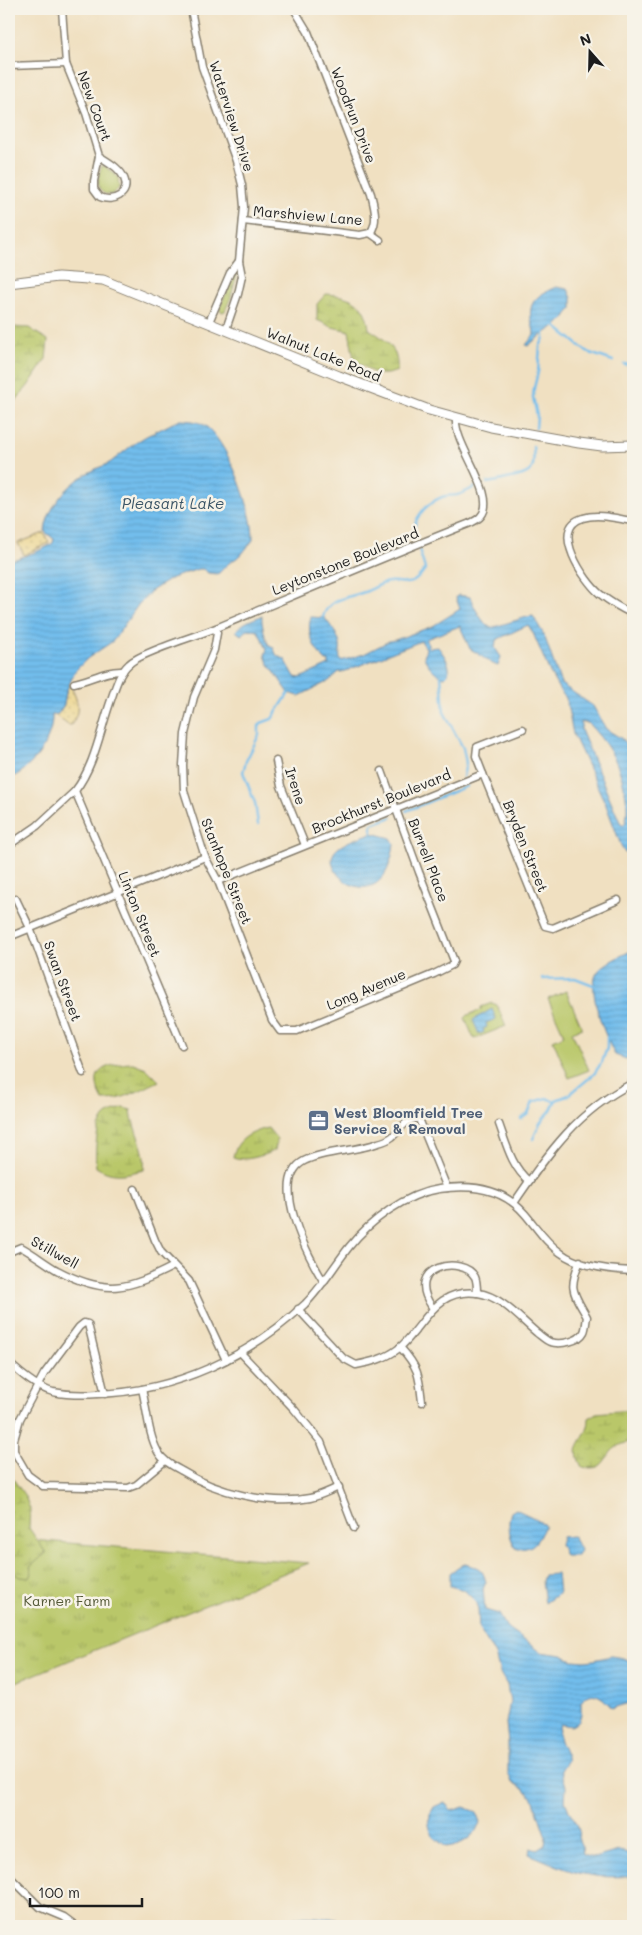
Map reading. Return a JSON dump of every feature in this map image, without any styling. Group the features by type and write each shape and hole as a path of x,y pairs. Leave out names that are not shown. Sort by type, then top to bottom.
{"street":[{"name":"New Court","path":"62,9 66,64 86,113 99,156 95,172 94,189 100,197 113,200 123,192 125,181 116,168 99,156"},
{"name":"Waterview Drive","path":"191,9 202,67 236,161 242,186 243,221 239,261 242,276 226,329"},
{"name":"Woodrun Drive","path":"294,9 308,32 371,194 375,208 375,224 370,233"},
{"path":"9,66 66,64"},
{"name":"Marshview Lane","path":"243,221 360,234 370,233"},
{"path":"370,233 380,240"},
{"name":"Waterview Drive","path":"209,322 230,273 239,261"},
{"name":"Walnut Lake Road","path":"9,283 58,277 103,280 360,384 456,418 579,443 602,446 633,445"},
{"name":"Leytonstone Boulevard","path":"9,845 37,826 75,792 86,776 115,687 123,671 136,658 215,629 478,520 484,513 485,498 457,433 455,426 456,418"},
{"path":"633,522 600,516 585,517 573,525 568,536 571,552 580,570 600,594 633,614"},
{"name":"Stanhope Street","path":"215,629 217,633 214,650 189,714 185,734 184,792 205,857 218,881 272,1020 280,1031"},
{"name":"Leytonstone Boulevard","path":"74,683 85,681 112,670 123,671"},
{"path":"483,774 476,756 478,747 523,729"},
{"name":"Irene","path":"276,761 280,786 306,845"},
{"name":"Burrell Place","path":"382,771 419,872 454,958"},
{"name":"Brockhurst Boulevard","path":"218,881 483,774"},
{"name":"Bryden Street","path":"483,774 526,882 547,927 553,928 618,900"},
{"name":"Linton Street","path":"75,792 182,1045"},
{"path":"9,937 205,857"},
{"name":"Swan Street","path":"16,899 30,928 83,1073"},
{"name":"Long Avenue","path":"280,1031 297,1031 434,974 452,965 454,958"},
{"path":"514,1202 565,1134 581,1117 596,1105 633,1082"},
{"path":"324,1282 304,1247 296,1228 290,1203 293,1170 303,1162 316,1157 376,1144 391,1138 414,1118 419,1119 447,1188"},
{"path":"499,1124 517,1168 521,1175 529,1181"},
{"path":"9,1363 21,1374 51,1391 79,1395 121,1393 180,1380 226,1360 268,1335 298,1309 324,1282 349,1247 375,1222 390,1210 436,1189 470,1186 488,1190 514,1202 544,1238 562,1254 596,1268 633,1271"},
{"path":"135,1189 161,1252 189,1281 226,1360"},
{"name":"Stillwell","path":"9,1252 22,1247 56,1269 100,1287 114,1288 133,1284 174,1266"},
{"path":"298,1309 343,1358 356,1365 383,1358 400,1347 432,1307 454,1295 477,1293 497,1300 548,1342 563,1343 576,1339 584,1333 587,1317 572,1285 580,1262"},
{"path":"432,1307 425,1297 424,1283 430,1273 440,1266 454,1265 470,1272 475,1277 477,1293"},
{"path":"105,1394 88,1324 84,1323 54,1361 20,1420 14,1440 14,1450 28,1475 43,1486 128,1488 141,1482 166,1461"},
{"path":"400,1347 413,1362 417,1370 422,1402"},
{"path":"240,1352 312,1429 321,1442 354,1528"},
{"path":"142,1389 152,1435 158,1452 166,1461 192,1478 224,1492 293,1500 310,1498 339,1487"},
{"path":"9,1876 40,1907 64,1917 76,1926"}],"green space":[{"path":"102,166 105,166 118,177 119,188 112,195 106,194 99,189 98,180"},
{"path":"235,273 237,274 231,297 225,311 222,312 219,309"},
{"path":"326,294 350,299 361,307 365,312 369,329 386,341 394,351 397,371 379,374 369,370 354,359 349,331 332,327 317,320 317,304"},
{"path":"9,328 29,328 48,340 46,359 14,403 9,402"},
{"path":"566,991 582,1028 572,1032 589,1070 569,1078 553,1040 564,1035 548,999"},
{"path":"492,1003 497,1005 506,1026 474,1039 465,1018 481,1010 481,1007"},
{"path":"133,1063 146,1068 159,1081 125,1097 103,1100 98,1090 97,1081 101,1070 115,1065"},
{"path":"123,1108 131,1110 134,1126 144,1154 144,1170 125,1174 108,1173 96,1167 98,1131 100,1124 108,1114"},
{"path":"268,1128 277,1139 275,1150 248,1159 233,1157 237,1145 241,1141 256,1132"},
{"path":"633,1411 633,1441 616,1448 600,1466 593,1468 582,1467 577,1452 586,1432 589,1418 596,1413"},
{"path":"9,1473 25,1496 30,1509 29,1528 46,1553 30,1567 32,1573 30,1578 20,1577 9,1571"},
{"name":"Karner Farm","path":"9,1538 20,1539 309,1563 9,1685"}],"sand":[{"path":"44,533 49,543 24,555 18,543"},
{"path":"69,683 77,704 76,714 71,725 68,725 55,715 63,704"}],"water":[{"path":"556,287 568,289 572,298 572,309 562,321 528,346 526,345 534,335 531,319 533,302 540,295"},
{"name":"Pleasant Lake","path":"179,420 194,421 202,424 216,437 239,481 249,514 253,540 241,555 218,574 198,569 172,578 151,591 138,605 113,641 88,658 75,671 66,692 64,705 58,714 52,715 49,735 40,753 26,768 9,779 9,561 26,556 53,543 54,539 45,532 50,513 62,495 77,481 111,462 139,440 155,433 155,430 157,431"},
{"path":"458,595 470,597 481,619 491,628 533,616 544,635 561,684 593,706 606,729 622,739 633,754 633,874 627,860 629,853 625,853 622,848 606,805 573,734 566,698 551,675 528,625 496,640 495,648 501,657 498,666 470,649 460,626 426,639 429,648 438,647 449,666 448,674 445,677 433,670 427,663 424,657 426,648 421,641 339,672 329,681 299,696 289,693 268,663 265,655 267,649 258,631 249,629 241,635 236,631 247,622 262,616 268,644 273,647 277,656 285,659 295,677 300,678 329,665 329,661 326,661 322,656 310,635 311,617 325,618 332,628 339,641 341,661 364,654 389,641 433,626 460,609 456,598","holes":["581,722 588,723 608,747 618,766 626,798 627,809 624,825 619,820 581,730"]},
{"path":"372,833 391,838 394,843 388,868 378,882 366,887 353,885 342,879 335,869 332,858 341,846"},
{"path":"633,950 633,1056 626,1059 615,1055 607,1038 595,1002 594,981 600,969"},
{"path":"492,1009 496,1019 486,1023 487,1027 483,1029 484,1032 479,1034 473,1020"},
{"path":"516,1509 543,1523 545,1526 535,1543 528,1548 517,1549 511,1536 510,1516 511,1512"},
{"path":"573,1536 580,1550 577,1556 565,1556 560,1544 562,1537"},
{"path":"465,1564 477,1567 483,1573 486,1582 483,1589 485,1610 499,1614 507,1628 541,1652 585,1661 611,1656 623,1658 633,1663 633,1704 629,1703 612,1708 602,1698 594,1694 585,1697 581,1702 578,1722 571,1726 560,1724 559,1734 568,1760 561,1770 566,1786 565,1801 577,1823 578,1838 583,1855 594,1858 619,1851 633,1854 633,1877 581,1874 529,1854 530,1848 537,1850 545,1845 546,1837 534,1801 525,1789 512,1782 508,1773 506,1723 510,1702 507,1685 500,1673 495,1655 479,1629 478,1609 475,1601 464,1590 450,1586 450,1573"},
{"path":"557,1574 559,1593 545,1603 542,1581 544,1575"},
{"path":"445,1802 451,1811 464,1807 477,1812 481,1822 467,1840 446,1847 432,1836 429,1825 430,1814 434,1807"},
{"path":"300,1916 331,1918 366,1926 212,1926 216,1922 242,1921 267,1925"}],"waterway":[{"path":"554,325 587,352 613,361"},
{"path":"536,428 537,416 533,397 538,372 540,346 544,338 544,332"},
{"path":"624,364 633,365"},
{"path":"487,483 529,472 534,460 533,446"},
{"path":"415,539 414,532 417,520 430,504 442,497 457,495 475,487"},
{"path":"323,617 326,610 335,601 367,591 386,582 408,583 416,580 425,569 419,549"},
{"path":"441,676 444,712 463,748 466,763 463,777"},
{"path":"258,824 255,803 243,772 246,761 259,735 259,726 261,723 272,719 289,693"},
{"path":"406,811 467,786"},
{"path":"372,833 372,824 392,817"},
{"path":"543,979 575,978 596,986"},
{"path":"533,1139 540,1123 551,1110 556,1100 569,1095 594,1074 602,1062 607,1048 607,1037"},
{"path":"521,1119 528,1114 533,1102 547,1098 555,1102"}],"place":[{"name":"West Bloomfield Tree Service & Removal","path":"318,1120"}]}
